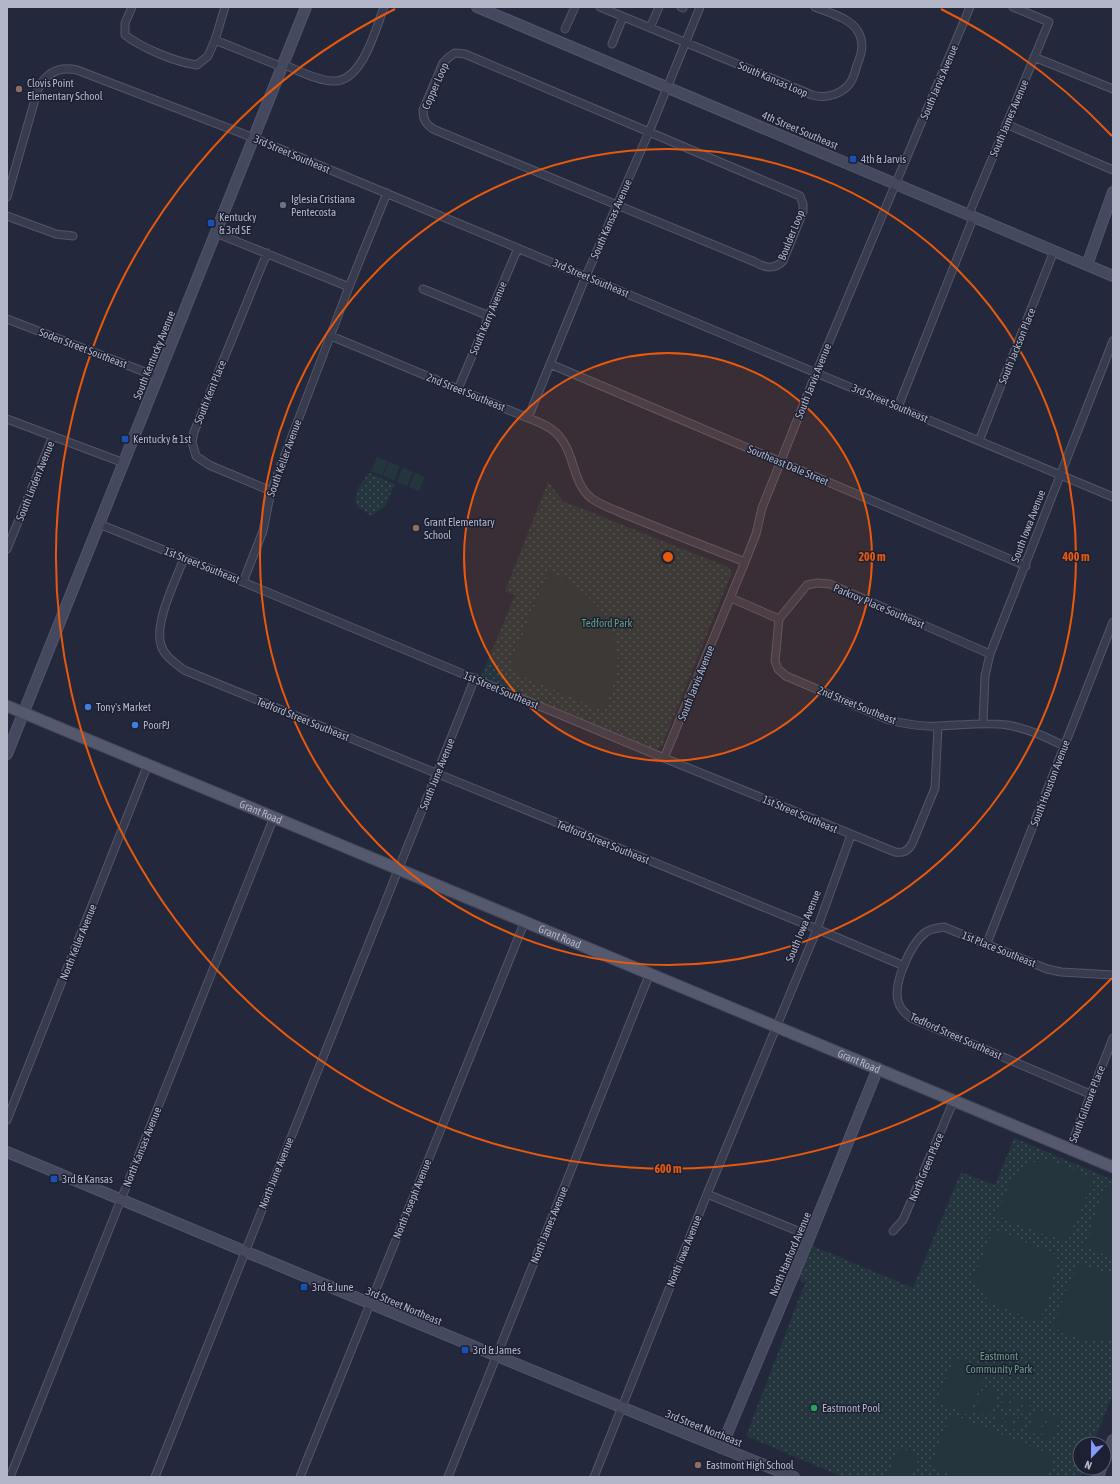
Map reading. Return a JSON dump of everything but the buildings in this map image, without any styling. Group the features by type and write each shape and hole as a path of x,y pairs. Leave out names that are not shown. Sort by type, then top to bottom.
{"main road":[{"name":"Grant Road","path":"7,706 1113,1166"}],"street":[{"path":"132,7 125,23 125,35 135,43 184,63 197,65 208,56 215,40 225,7"},
{"name":"South Kentucky Avenue","path":"7,754 306,7"},
{"path":"215,40 322,80 334,82 355,72 363,61 384,7"},
{"name":"4th Street Southeast","path":"478,7 1113,276"},
{"path":"565,30 575,7"},
{"name":"South Kansas Loop","path":"600,7 818,97 835,94 842,91 852,80 861,56 863,45 861,38 851,23 815,7"},
{"path":"650,28 659,7"},
{"path":"667,87 700,7"},
{"name":"South Jarvis Avenue","path":"664,758 731,598 756,534 762,508 816,372 897,184 970,7"},
{"name":"South James Avenue","path":"898,407 1006,124 1049,22 1013,7"},
{"path":"612,44 623,17"},
{"name":"Copper Loop","path":"618,205 433,129 425,123 423,110 443,63 455,52 464,54 649,132"},
{"path":"1034,57 1113,89"},
{"name":"3rd Street Southeast","path":"7,197 38,89 47,76 54,71 67,68 77,70 254,138 1113,496"},
{"name":"South Kansas Avenue","path":"528,418 586,276 618,205 667,87"},
{"path":"1006,124 1113,170"},
{"name":"Boulder Loop","path":"618,205 755,262 764,268 779,265 783,261 803,212 803,204 800,196 649,132"},
{"path":"1087,265 1113,192"},
{"path":"331,336 387,193"},
{"path":"7,216 56,234 73,236"},
{"path":"216,233 349,287"},
{"name":"South Karry Avenue","path":"458,389 518,248"},
{"name":"South Jackson Place","path":"979,441 1054,252"},
{"name":"South Kent Place","path":"266,253 194,432 192,442 196,456 209,465 271,491"},
{"path":"423,289 489,316"},
{"name":"Soden Street Southeast","path":"7,319 158,377"},
{"name":"South Keller Avenue","path":"243,582 263,531 271,491 331,336"},
{"name":"2nd Street Southeast","path":"331,336 550,428 559,435 568,450 579,482 592,499 650,525 745,562"},
{"name":"South Iowa Avenue","path":"983,724 985,676 990,654 1026,566 1113,341"},
{"name":"Southeast Dale Street","path":"550,364 1026,566"},
{"path":"7,418 124,462"},
{"name":"South Linden Avenue","path":"7,549 53,436"},
{"name":"1st Street Southeast","path":"99,524 243,582 664,758 894,852 903,852 908,850 912,844 935,788 938,726"},
{"name":"Tedford Street Southeast","path":"184,558 162,616 159,631 161,646 169,658 184,670 817,928 904,966 896,994 903,1012 911,1018 1090,1094"},
{"name":"Parkroy Place Southeast","path":"779,619 807,585 817,582 830,584 990,654"},
{"path":"731,598 779,619"},
{"name":"2nd Street Southeast","path":"779,619 775,661 778,669 786,676 889,720 905,724 938,726 983,724 1007,725 1024,729 1064,746"},
{"name":"South Houston Avenue","path":"987,943 1112,625"},
{"name":"South June Avenue","path":"398,869 475,678"},
{"name":"North Keller Avenue","path":"7,1120 148,764"},
{"name":"North Kansas Avenue","path":"10,1477 274,817"},
{"name":"South Iowa Avenue","path":"776,1026 817,928 851,835"},
{"name":"North June Avenue","path":"155,1477 398,869"},
{"name":"North Joseph Avenue","path":"300,1477 371,1305 524,921"},
{"name":"1st Place Southeast","path":"904,966 920,938 934,928 944,927 987,943 1047,969 1061,972 1113,975"},
{"name":"North James Avenue","path":"448,1477 650,973"},
{"name":"North Iowa Avenue","path":"594,1477 776,1026"},
{"name":"South Gilmore Place","path":"1070,1148 1113,1038"},
{"name":"North Hanford Avenue","path":"721,1448 810,1236 878,1068"},
{"name":"North Green Place","path":"893,1231 903,1220 954,1100"},
{"name":"3rd Street Northeast","path":"7,1152 496,1357 794,1477"},
{"path":"707,1194 810,1236"}],"green space":[{"path":"377,457 388,461 382,476 371,471"},
{"path":"389,462 400,466 394,481 383,476"},
{"path":"403,467 413,472 407,486 397,482"},
{"path":"415,472 425,477 419,491 409,487"},
{"path":"369,473 395,484 385,506 372,516 359,508 355,502 358,488"},
{"name":"Tedford Park","path":"548,482 563,501 728,567 732,572 662,746 656,750 481,677 515,595 505,591"},
{"path":"549,572 561,577 584,592 602,612 614,636 618,657 616,673 604,711 515,673 510,664"},
{"name":"Eastmont Community Park","path":"1014,1138 1113,1180 1113,1393 1096,1436 1072,1436 1072,1476 1081,1477 843,1477 746,1436 805,1283 798,1280 813,1246 913,1288 961,1172 995,1185"},
{"path":"1041,1160 1059,1163 1093,1178 1069,1239 1065,1240 1046,1233 1045,1235 997,1216 1007,1189 1017,1174 1031,1163"},
{"path":"1108,1182 1113,1184 1113,1260 1106,1257 1106,1255 1087,1248 1085,1245 1093,1227 1091,1225"},
{"path":"994,1229 1056,1255 1059,1262 1053,1279 1055,1280 1039,1322 990,1303 973,1278"},
{"path":"1081,1264 1113,1276 1113,1339 1083,1340 1053,1328 1068,1285 1070,1286 1076,1268"},
{"path":"954,1358 965,1360 973,1364 983,1380 969,1415 937,1402"},
{"path":"984,1387 999,1393 989,1417 974,1411"},
{"path":"1006,1393 1012,1395 1007,1408 1001,1405"},
{"path":"1015,1396 1021,1399 1016,1411 1010,1409"},
{"path":"1025,1400 1031,1403 1026,1415 1020,1413"},
{"path":"1036,1409 1047,1413 1038,1435 1027,1431"},
{"path":"999,1410 1005,1412 1000,1424 994,1422"},
{"path":"951,1414 1055,1456 1047,1477 956,1477 930,1467"},
{"path":"1009,1414 1015,1416 1010,1429 1004,1426"},
{"path":"1050,1414 1060,1418 1052,1441 1041,1437"},
{"path":"1018,1418 1025,1420 1020,1432 1014,1430"},
{"path":"899,1447 920,1456 911,1477 887,1477"}],"place":[{"name":"Clovis Point Elementary School","path":"19,89"},
{"name":"4th & Jarvis","path":"853,159"},
{"name":"Iglesia Cristiana Pentecosta","path":"283,205"},
{"name":"Kentucky & 3rd SE","path":"211,223"},
{"name":"Kentucky & 1st","path":"125,439"},
{"name":"Grant Elementary School","path":"416,528"},
{"name":"Tony's Market","path":"88,707"},
{"name":"PoorPJ","path":"135,725"},
{"name":"3rd & Kansas","path":"54,1179"},
{"name":"3rd & June","path":"304,1287"},
{"name":"3rd & James","path":"465,1350"},
{"name":"Eastmont Pool","path":"814,1408"},
{"name":"Eastmont High School","path":"698,1465"}]}
